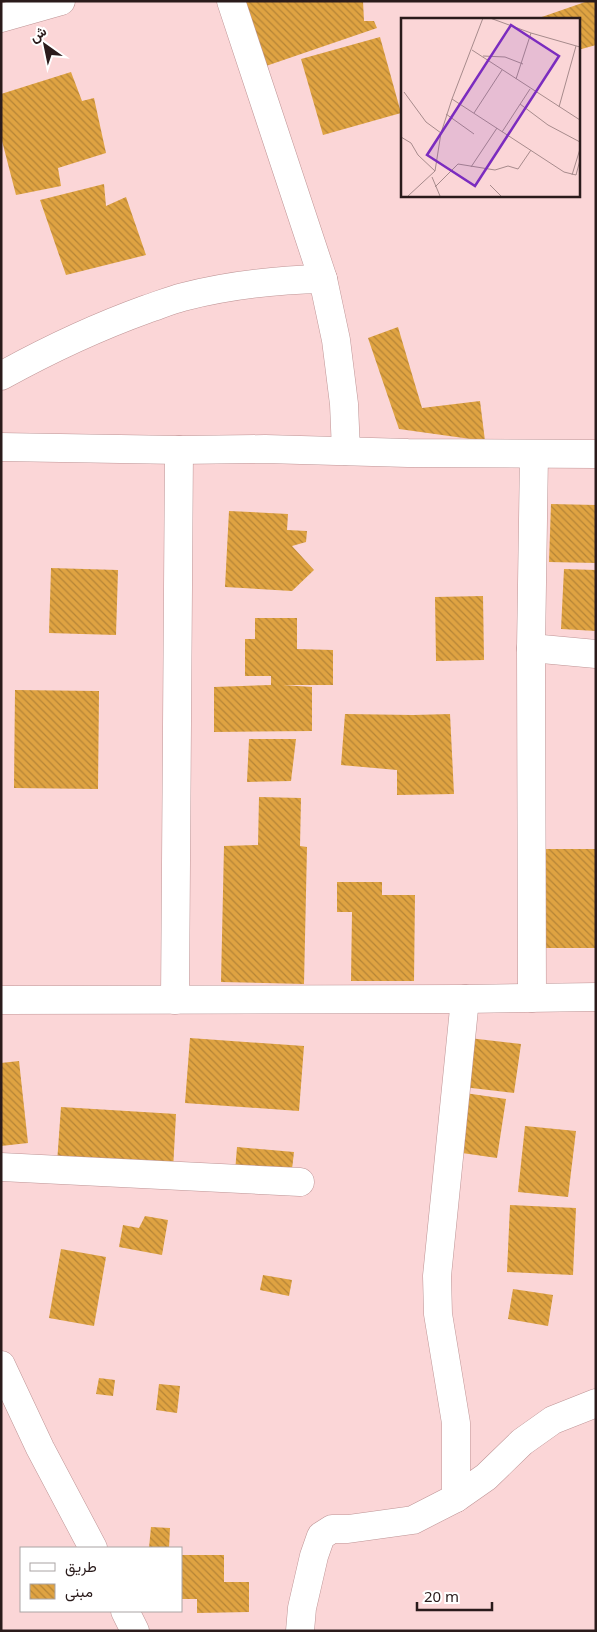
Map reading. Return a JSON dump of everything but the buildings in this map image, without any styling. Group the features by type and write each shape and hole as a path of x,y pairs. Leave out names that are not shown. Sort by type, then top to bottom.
{"street":[{"path":"1,18 61,1"},
{"path":"231,1 323,279 336,340 344,404 346,451"},
{"path":"1,376 45,352 127,316 183,297 281,280 323,279"},
{"path":"1,446 534,455 596,454"},
{"path":"175,1000 179,450"},
{"path":"532,998 531,648 534,455"},
{"path":"531,648 596,654"},
{"path":"1,1000 465,1000 596,997"},
{"path":"456,1498 456,1423 438,1314 437,1276 465,1000"},
{"path":"1,1167 300,1182"},
{"path":"1,1365 40,1448 92,1547"},
{"path":"300,1631 302,1608 314,1556 321,1536 332,1529 413,1520 456,1498 486,1477 522,1442 553,1420 596,1403"},
{"path":"125,1612 135,1631"}]}
